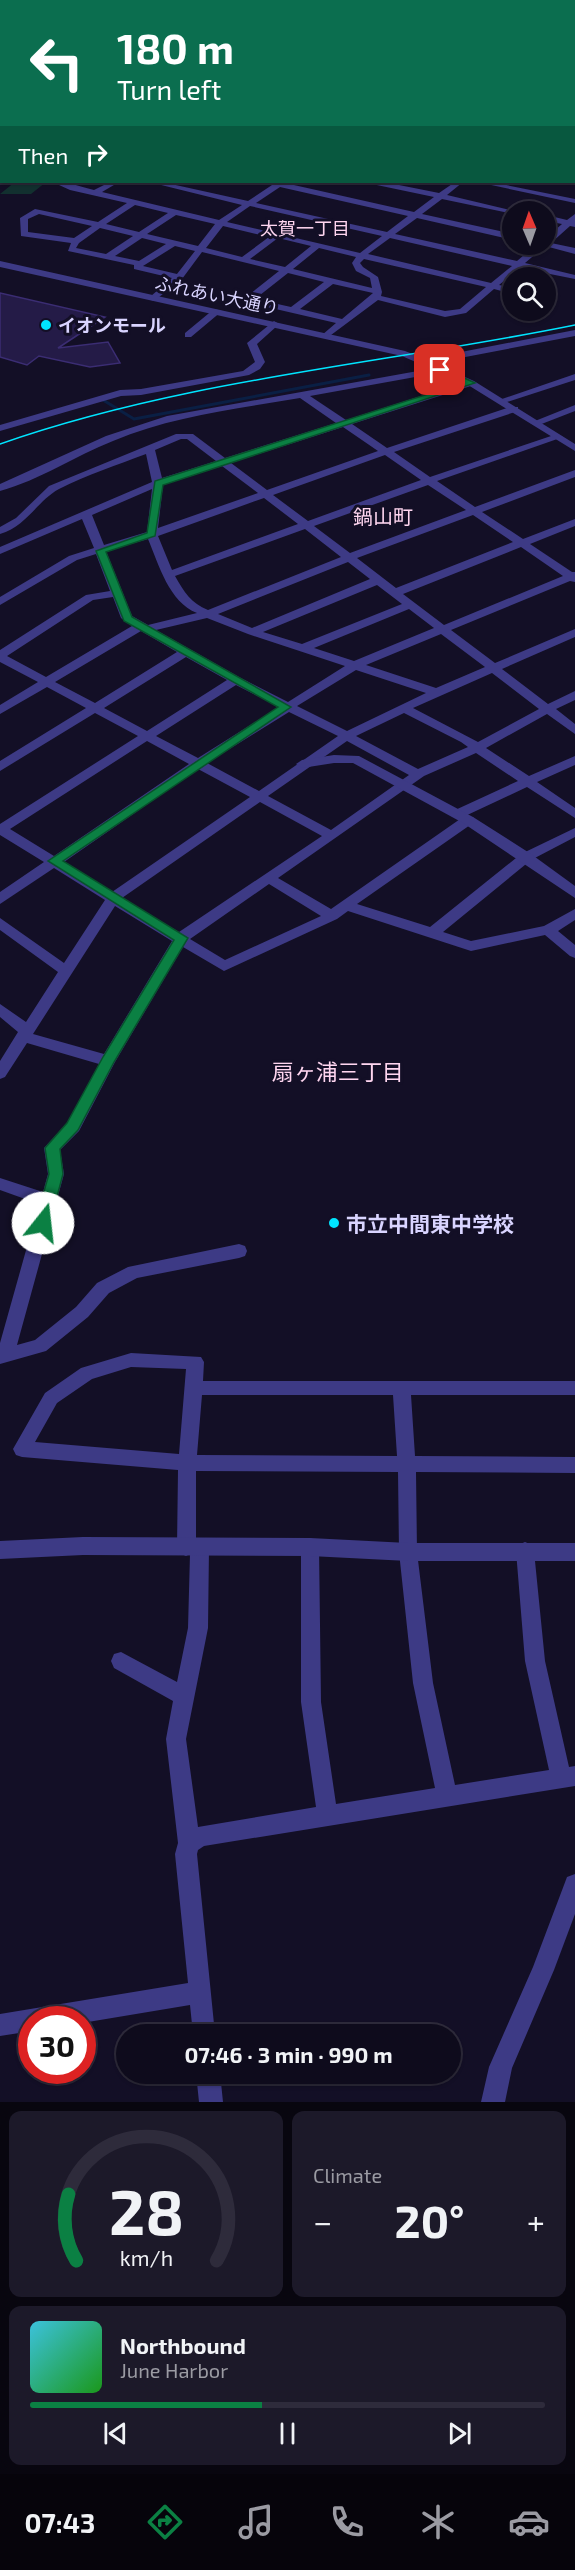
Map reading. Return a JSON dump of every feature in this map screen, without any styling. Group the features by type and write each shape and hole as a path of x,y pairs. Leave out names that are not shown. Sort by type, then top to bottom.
{"street":[{"path":"62,183 174,212 502,288"},
{"path":"95,193 113,183"},
{"path":"157,183 574,277"},
{"path":"154,298 179,277 220,222 280,183 502,234"},
{"path":"380,183 502,209"},
{"path":"377,295 374,277 359,269 356,263 388,235 458,183"},
{"path":"486,183 575,201"},
{"path":"169,194 179,188"},
{"path":"150,206 159,200"},
{"path":"133,202 76,241 71,249 140,264"},
{"path":"76,241 24,234 24,218 38,211 244,259 446,314 455,314 470,308 531,255"},
{"path":"108,257 174,212"},
{"path":"556,219 573,222"},
{"path":"556,235 573,222"},
{"path":"244,259 277,235"},
{"path":"174,243 137,267 179,277"},
{"path":"318,245 248,300 343,322"},
{"path":"556,247 575,251"},
{"name":"ふれあい大通り","path":"0,264 405,354 471,383 575,448"},
{"path":"293,310 331,281"},
{"path":"327,335 377,295"},
{"path":"188,335 218,311"},
{"path":"0,428 120,393 141,392 246,373 257,367 260,362 252,343 274,324"},
{"path":"425,362 575,333"},
{"path":"0,488 110,438 171,418 440,370"},
{"path":"501,401 575,376"},
{"path":"0,551 158,483 471,383"},
{"path":"302,395 472,511 574,577"},
{"path":"535,423 575,408"},
{"path":"0,602 73,558 152,534 514,409"},
{"path":"0,531 20,520 53,488 180,436 189,436 575,730"},
{"path":"169,575 428,481 558,437"},
{"path":"150,450 158,483 152,534 169,575 182,598 194,608 252,632 437,692"},
{"path":"0,710 143,628 208,614 348,558 575,474"},
{"path":"86,514 127,618 235,680 404,765 415,774"},
{"path":"395,593 519,542 575,522"},
{"path":"0,899 197,764 354,666 574,577"},
{"path":"252,632 378,580"},
{"path":"118,592 90,597 0,656 331,835"},
{"path":"304,648 410,605"},
{"path":"0,1073 114,897 345,736 437,692 575,633"},
{"path":"0,767 185,652"},
{"path":"235,680 0,830 114,897 224,966 332,916 463,817 526,782 575,760"},
{"path":"3,1357 56,1174 52,1148 73,1127 108,1061 181,938 404,786 415,774 476,748 575,695"},
{"path":"403,708 465,739 575,814"},
{"path":"302,764 334,759 355,759 463,817 526,857 575,893"},
{"path":"434,933 526,857 575,832"},
{"path":"270,879 332,916"},
{"path":"346,905 471,946 548,930 575,914"},
{"path":"0,923 66,972"},
{"path":"548,930 575,953"},
{"path":"0,1009 24,1033 108,1061"},
{"path":"0,1184 49,1201"},
{"path":"3,1357 40,1346 82,1312 103,1288 134,1272 239,1251"},
{"path":"203,2024 186,1854 189,1843 176,1739 198,1628 188,1463 195,1362 131,1360 87,1373 51,1398 22,1449 188,1463 575,1465"},
{"path":"401,1387 407,1465 408,1552 423,1683 447,1797"},
{"path":"194,1388 575,1388"},
{"path":"0,1550 82,1545 309,1547 408,1552 575,1552"},
{"path":"309,1547 311,1702 327,1814"},
{"path":"189,1843 201,1836 327,1814 568,1777 535,1661 525,1551"},
{"path":"121,1661 184,1696"},
{"path":"493,2102 501,2067 543,1970 575,1885"},
{"path":"96,2009 200,1992"},
{"path":"0,2025 18,2022"},
{"path":"209,2084 211,2102"}],"green space":[{"path":"14,183 45,183 31,194 0,194"}],"building":[{"name":"イオンモール","path":"0,293 105,317 58,348 108,342 120,363 90,367 39,356 27,365 0,357"}],"waterway":[{"path":"103,400 134,419 369,375"}],"tram line":[{"path":"0,444 141,403 213,388 575,325"}],"place":[{"name":"イオンモール","path":"46,325"},
{"name":"市立中間東中学校","path":"334,1223"}],"district":[{"name":"太賀一丁目","path":"305,228"},
{"name":"鍋山町","path":"383,516"},
{"name":"扇ヶ浦三丁目","path":"338,1071"}],"route":[{"path":"43,1223 56,1174 52,1148 73,1127 108,1061 181,938 54,861 286,707 127,618 101,551 152,534 158,483 471,383 440,370"}]}
